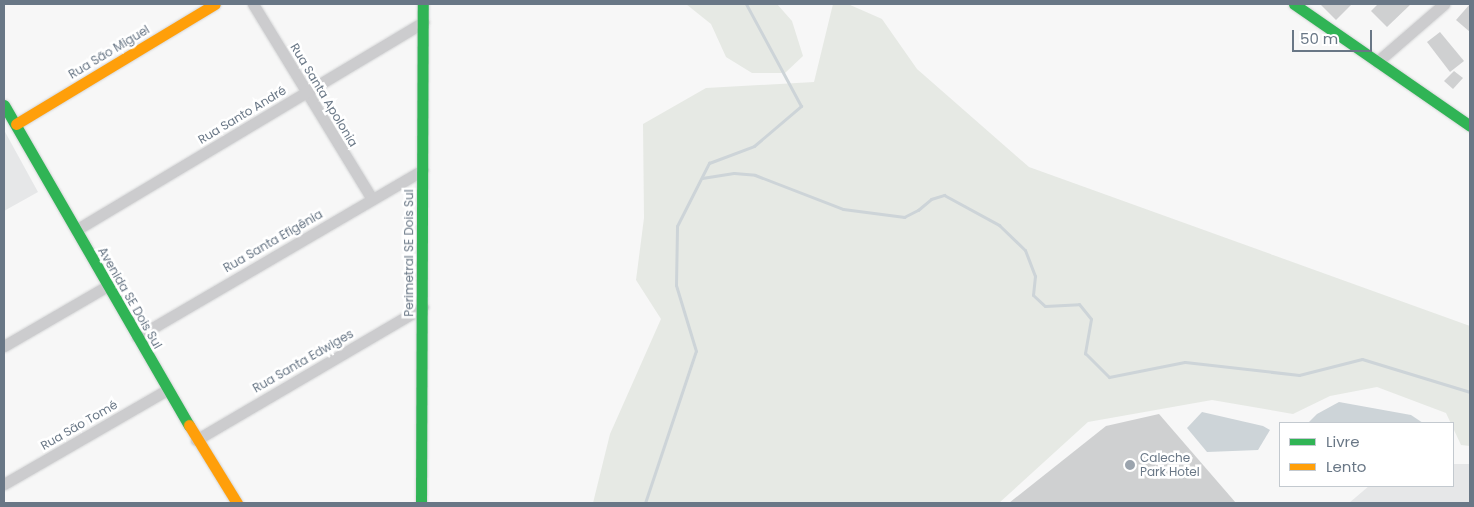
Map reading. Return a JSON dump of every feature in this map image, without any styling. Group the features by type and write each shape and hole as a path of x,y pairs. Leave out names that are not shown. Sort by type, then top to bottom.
{"street":[{"name":"Rua São Miguel","path":"16,124 216,4"},
{"name":"Rua Santa Apolonia","path":"253,4 372,199"},
{"name":"Perimetral SE Dois Sul","path":"421,503 423,4"},
{"path":"1294,4 1470,126"},
{"path":"1377,62 1444,4"},
{"name":"Rua Santo André","path":"76,230 423,22"},
{"name":"Avenida SE Dois Sul","path":"4,105 106,286 196,440 237,503"},
{"name":"Rua Santa Efigênia","path":"137,337 423,170"},
{"path":"4,346 106,286"},
{"name":"Rua Santa Edwiges","path":"196,440 423,306"},
{"name":"Rua São Tomé","path":"4,484 167,390"}],"shaded area":[{"path":"686,4 777,4 792,21 803,56 785,73 752,73 726,57 711,24"},
{"path":"833,4 848,4 882,19 917,69 1029,167 1470,326 1470,446 1461,445 1454,430 1454,422 1450,422 1446,413 1377,387 1330,396 1293,414 1212,400 1088,422 999,503 593,503 610,434 661,319 636,280 644,218 643,124 706,88 814,82"},
{"path":"4,130 38,192 4,211"},
{"path":"1339,402 1411,415 1422,422 1309,422 1317,414"},
{"path":"1202,412 1263,426 1270,430 1258,450 1207,452 1187,428"},
{"path":"1454,464 1470,464 1470,503 1349,503 1368,487 1454,487"}],"building":[{"path":"1320,4 1352,4 1336,20"},
{"path":"1378,4 1411,4 1387,27 1371,11"},
{"path":"1470,4 1470,32 1456,20"},
{"path":"1440,32 1464,61 1450,72 1427,42"},
{"path":"1454,71 1463,78 1453,89 1444,81"},
{"name":"Caleche Park Hotel","path":"1159,414 1236,503 1009,503 1106,426"}],"waterway":[{"path":"645,503 696,351 676,285 677,226 709,163 754,146 801,106 746,4"},
{"path":"702,178 734,173 755,175 843,209 904,217 918,210 931,199 944,195 999,225 1025,250 1035,276 1033,295 1045,306 1079,304 1091,319 1085,353 1109,377 1185,362 1299,375 1362,359 1470,392"}],"traffic: fast":[{"path":"421,503 423,4"},
{"path":"1294,4 1470,126"},
{"path":"4,105 189,425"}],"traffic: slow":[{"path":"16,124 215,4"},
{"path":"189,425 237,503"}],"place":[{"name":"Caleche Park Hotel","path":"1130,465"}]}
